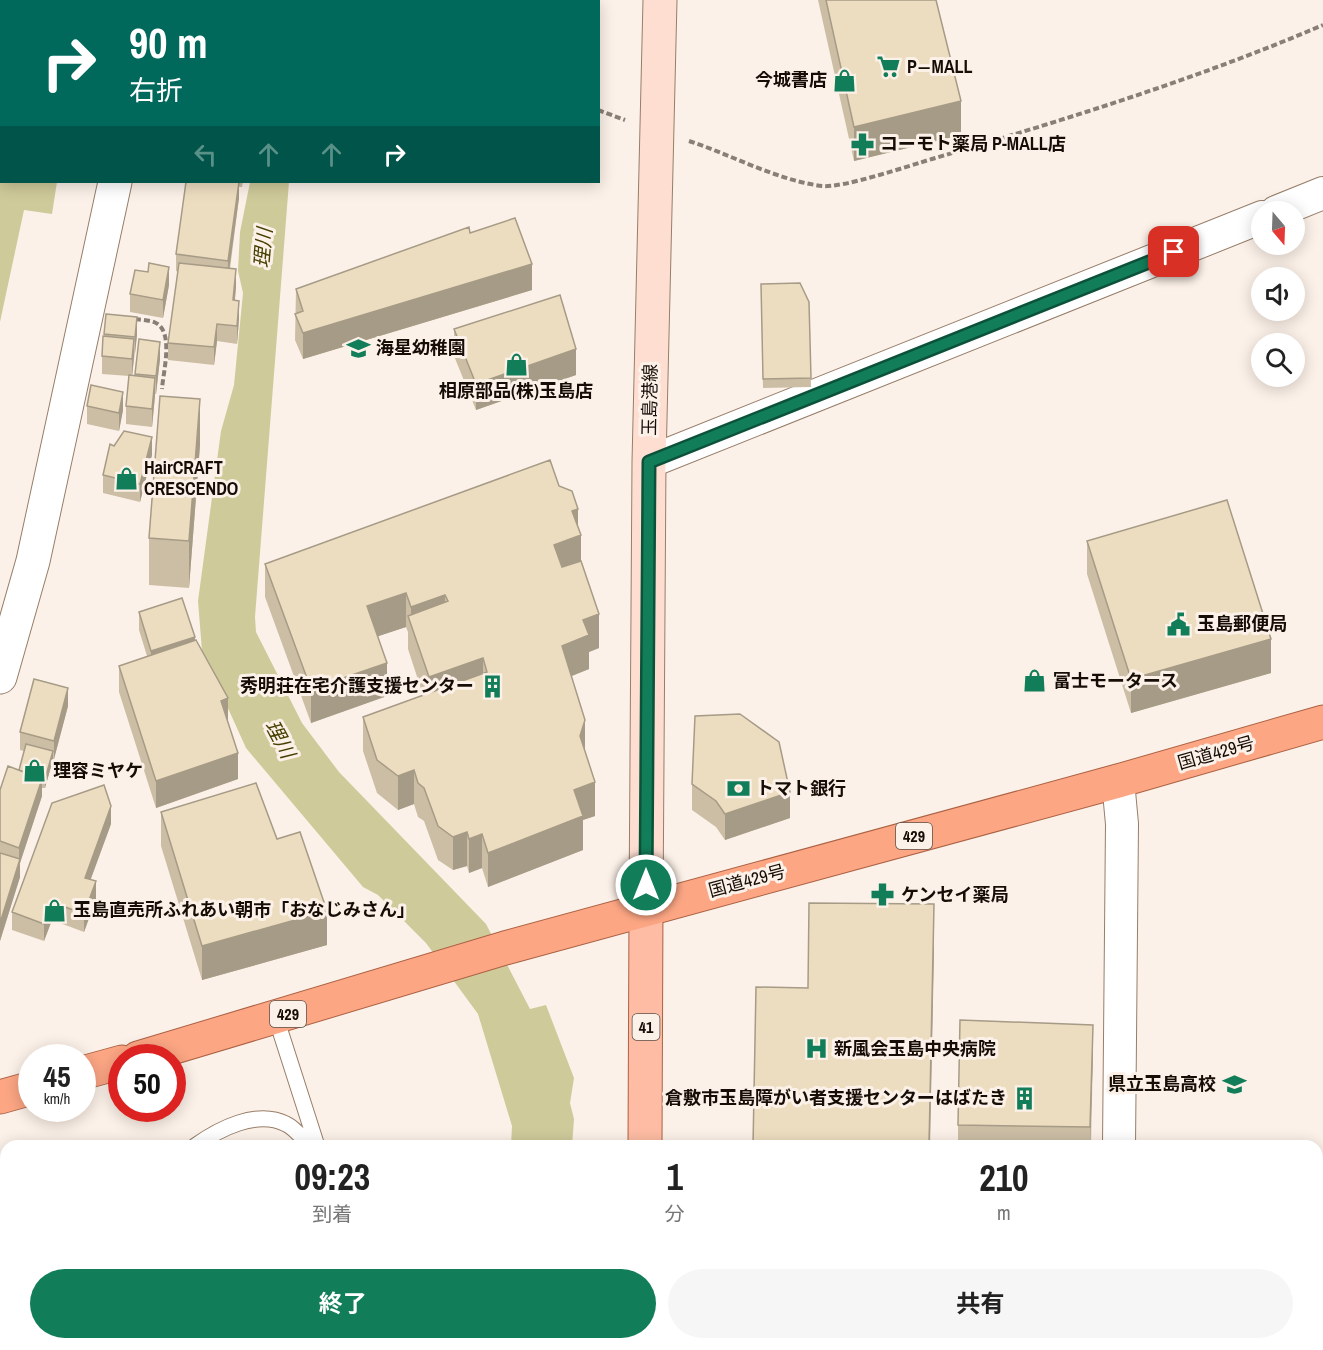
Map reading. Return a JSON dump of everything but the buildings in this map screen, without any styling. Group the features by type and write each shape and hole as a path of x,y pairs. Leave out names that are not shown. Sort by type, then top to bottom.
{"highway":[{"name":"国道429号","path":"186,1044 646,908 1118,781 1323,722"},
{"path":"0,1097 18,1092"}],"main road":[{"name":"玉島港線","path":"646,908 649,462 660,0"},
{"name":"41","path":"645,1140 646,908"}],"street":[{"path":"0,677 33,561 115,183"},
{"path":"1303,201 1323,193"},
{"path":"649,462 1251,221"},
{"path":"1118,781 1122,824 1119,1140"}],"lane":[{"path":"276,1018 315,1140"},
{"path":"206,1140 225,1129 259,1118 276,1120 289,1125 304,1140"}],"path":[{"path":"600,111 656,132 691,141 756,168 824,186 878,175 979,145 1241,60 1323,24"},
{"path":"86,310 153,321 160,326 166,338 162,389"}],"water":[{"path":"0,183 57,183 52,214 24,210 0,322"},
{"name":"理川","path":"250,183 289,183 255,617 256,632 302,723 339,772 486,924 530,1009 546,1005 574,1078 570,1103 574,1119 572,1140 511,1140 512,1126 478,1014 426,943 378,895 363,887 246,748 202,651 198,601 221,431 234,385 243,293 238,271 240,232"}],"place":[{"name":"P―MALL","path":"889,67"},
{"name":"今城書店","path":"845,80"},
{"name":"コーモト薬局 P-MALL店","path":"862,144"},
{"name":"海星幼稚園","path":"358,348"},
{"name":"相原部品(株)玉島店","path":"516,365"},
{"name":"HairCRAFT CRESCENDO","path":"126,478"},
{"name":"玉島郵便局","path":"1179,624"},
{"name":"富士モータース","path":"1035,681"},
{"name":"秀明荘在宅介護支援センター","path":"492,686"},
{"name":"理容ミヤケ","path":"35,771"},
{"name":"トマト銀行","path":"738,789"},
{"name":"ケンセイ薬局","path":"883,895"},
{"name":"玉島直売所ふれあい朝市「おなじみさん」","path":"55,910"},
{"name":"新風会玉島中央病院","path":"816,1049"},
{"name":"県立玉島高校","path":"1234,1084"},
{"name":"倉敷市玉島障がい者支援センターはばたき","path":"1025,1098"}],"route":[{"path":"646,885 649,462 1174,252"}]}
